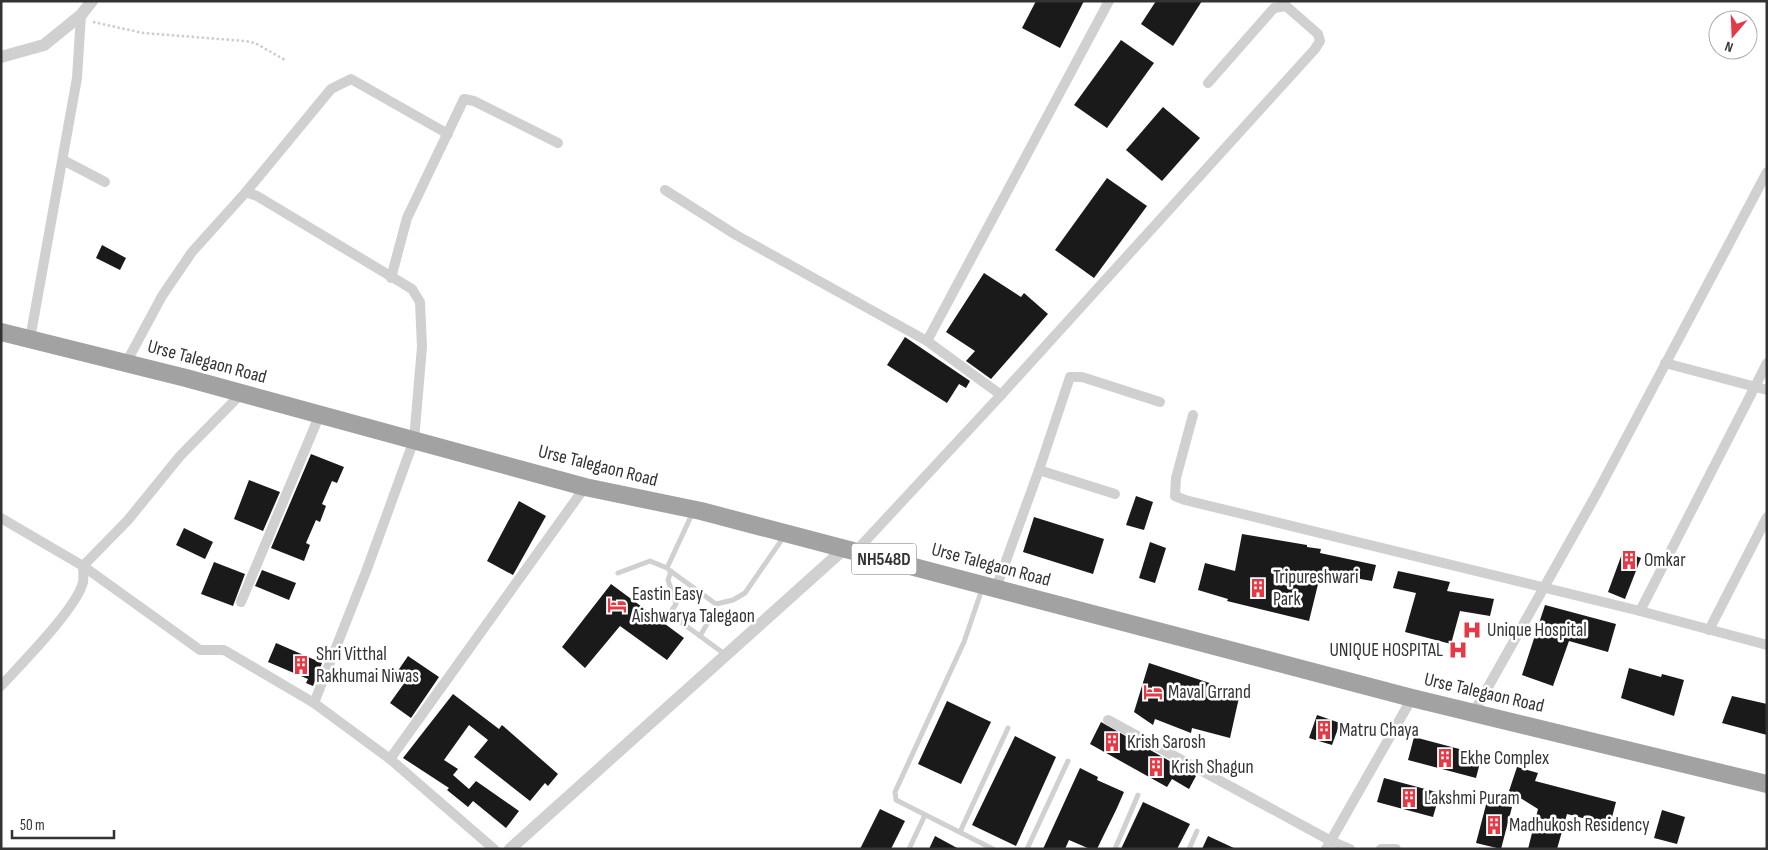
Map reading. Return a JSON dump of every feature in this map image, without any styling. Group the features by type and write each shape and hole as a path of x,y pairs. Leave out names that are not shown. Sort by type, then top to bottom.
{"highway":[{"name":"Urse Talegaon Road","path":"1,332 320,414 585,486 694,510 990,586 1412,698 1767,784"}],"street":[{"path":"1,57 44,45 81,15 92,1"},
{"path":"927,340 1109,1"},
{"path":"510,849 726,655 850,550 1002,395 1315,49 1320,41 1318,34 1286,6 1274,8 1208,83"},
{"path":"30,339 77,78 81,15"},
{"path":"126,363 178,270 210,230 246,192 331,89 351,79 448,134"},
{"path":"391,278 407,218 464,99 474,100 558,143"},
{"path":"63,160 105,182"},
{"path":"1474,712 1597,493 1767,172"},
{"path":"665,190 736,235 927,340 1002,395"},
{"path":"246,192 257,196 412,289 420,302 422,347 414,440 367,569 314,703"},
{"path":"1665,363 1767,390"},
{"path":"1640,611 1767,363"},
{"path":"990,586 1039,470 1070,377 1082,377 1160,402"},
{"path":"1,686 49,634 76,596 84,581 83,566 128,520 180,456 242,394"},
{"path":"241,602 320,414"},
{"path":"1193,415 1176,478 1175,496 1640,611 1767,645"},
{"path":"1039,470 1115,494"},
{"path":"390,759 585,486"},
{"path":"1709,630 1767,517"},
{"path":"1,518 83,566 200,650 224,650 314,703 390,759 494,849"},
{"path":"1329,845 1412,698"},
{"path":"1108,720 1329,845 1350,849"},
{"path":"1381,849 1396,849"}],"lane":[{"path":"694,510 669,569 668,580 675,596 676,604 672,610 674,617 726,655"},
{"path":"618,573 650,562 669,569 716,604 733,600 745,593 786,534"},
{"path":"989,848 896,800 896,792 990,586"},
{"path":"700,636 715,610 716,604"},
{"path":"960,832 1008,728"},
{"path":"1027,849 1068,761"},
{"path":"1115,849 1138,795"},
{"path":"909,849 925,815"},
{"path":"1189,849 1197,831"}],"path":[{"path":"81,15 92,22 143,33 255,43 285,60"}],"building":[{"path":"1036,1 1084,1 1060,48 1022,28"},
{"path":"1156,1 1202,1 1173,46 1141,24"},
{"path":"1121,40 1154,63 1107,128 1074,105"},
{"path":"1163,107 1200,138 1162,181 1126,150"},
{"path":"1107,178 1147,206 1094,278 1055,250"},
{"path":"102,245 126,258 120,270 96,258"},
{"path":"984,273 1021,297 1024,293 1048,314 991,379 966,361 975,351 946,332"},
{"path":"905,337 970,381 966,388 959,384 947,403 887,365"},
{"path":"311,454 344,467 337,483 332,481 322,504 326,506 320,522 316,520 306,543 310,545 304,561 271,548"},
{"path":"249,480 280,492 263,531 234,519"},
{"path":"1136,496 1153,502 1144,530 1126,525"},
{"path":"519,501 546,516 513,575 487,561"},
{"path":"1034,517 1104,539 1093,574 1023,552"},
{"path":"184,528 213,542 205,559 176,545"},
{"path":"1242,534 1307,545 1307,547 1321,549 1320,553 1376,565 1372,581 1321,572 1309,621 1227,601 1228,599 1198,590 1205,563 1235,571"},
{"path":"1150,542 1166,548 1155,583 1139,578"},
{"path":"1623,551 1641,558 1625,599 1608,592"},
{"path":"214,562 245,574 233,606 201,594"},
{"path":"262,570 296,583 289,600 255,586"},
{"path":"1398,571 1450,582 1447,591 1494,599 1490,616 1460,611 1451,644 1405,632 1416,593 1393,588"},
{"name":"Eastin Easy Aishwarya Talegaon","path":"611,584 684,638 667,660 620,626 585,668 562,647"},
{"path":"1545,605 1616,624 1608,652 1569,641 1553,686 1522,675"},
{"path":"276,643 322,663 313,686 306,683 308,679 268,662"},
{"path":"408,656 439,677 411,718 390,703 405,682 395,675"},
{"path":"1149,663 1240,693 1230,738 1192,728 1191,733 1155,719 1153,725 1134,712"},
{"path":"1629,668 1661,677 1662,674 1684,680 1674,716 1621,698"},
{"path":"453,694 499,729 502,725 558,774 548,786 545,783 530,801 474,757 488,740 469,725 444,760 458,769 453,775 469,789 476,781 519,811 506,828 473,801 468,807 447,790 449,788 403,758"},
{"path":"1732,696 1767,704 1767,735 1722,723"},
{"path":"947,701 991,722 961,784 918,764"},
{"name":"Matru Chaya","path":"1317,715 1340,723 1332,745 1309,738"},
{"path":"1101,722 1196,776 1189,789 1172,779 1167,787 1090,744"},
{"path":"1015,736 1056,757 1016,846 972,825"},
{"name":"Ekhe Complex","path":"1414,737 1482,755 1476,778 1408,760"},
{"path":"1517,767 1538,773 1535,781 1616,802 1610,825 1567,814 1557,849 1528,849 1538,809 1509,791"},
{"path":"1080,768 1098,777 1097,780 1124,792 1117,808 1097,849 1090,849 1069,840 1065,849 1043,849"},
{"name":"Lakshmi Puram","path":"1384,778 1440,793 1433,817 1377,802"},
{"name":"Madhukosh Residency","path":"1487,801 1512,807 1501,849 1476,843"},
{"path":"1143,802 1190,824 1177,849 1121,849"},
{"path":"880,809 905,821 891,849 860,849"},
{"path":"1662,810 1685,817 1677,844 1654,838"},
{"path":"935,836 959,849 929,849"},
{"path":"1208,836 1236,849 1202,849"}],"place":[{"name":"Omkar","path":"1629,560"},
{"name":"Tripureshwari Park","path":"1258,588"},
{"name":"Eastin Easy Aishwarya Talegaon","path":"617,605"},
{"name":"Unique Hospital","path":"1472,630"},
{"name":"UNIQUE HOSPITAL","path":"1458,650"},
{"name":"Shri Vitthal Rakhumai Niwas","path":"301,665"},
{"name":"Maval Grrand","path":"1153,692"},
{"name":"Matru Chaya","path":"1324,730"},
{"name":"Krish Sarosh","path":"1112,742"},
{"name":"Ekhe Complex","path":"1445,758"},
{"name":"Krish Shagun","path":"1156,767"},
{"name":"Lakshmi Puram","path":"1409,798"},
{"name":"Madhukosh Residency","path":"1494,825"}]}
